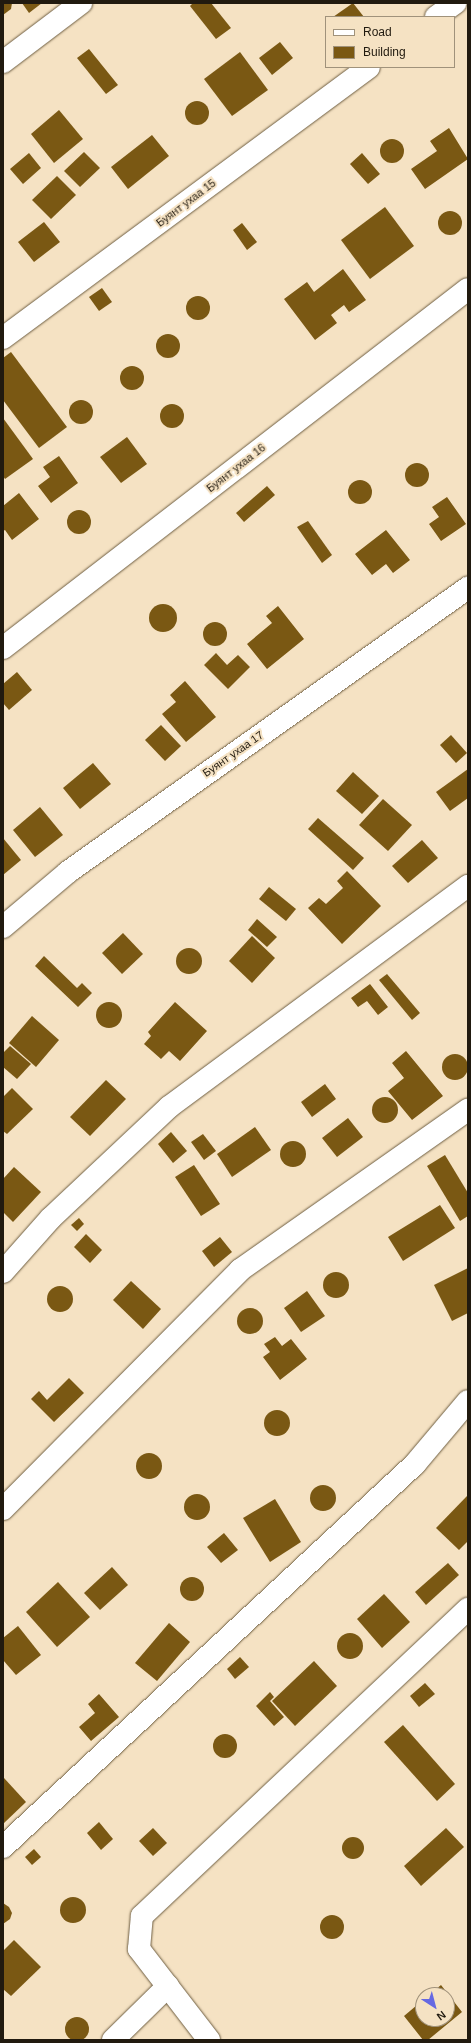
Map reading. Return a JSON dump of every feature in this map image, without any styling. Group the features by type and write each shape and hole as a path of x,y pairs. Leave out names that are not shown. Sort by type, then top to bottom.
{"street":[{"path":"3,62 81,3"},
{"path":"437,16 455,3"},
{"name":"Буянт ухаа 15","path":"3,338 368,68"},
{"name":"Буянт ухаа 16","path":"3,648 468,289"},
{"name":"Буянт ухаа 17","path":"3,927 68,872 468,588"},
{"path":"3,1272 51,1218 169,1107 468,886"},
{"path":"3,1509 240,1270 468,1110"},
{"path":"3,1847 415,1464 468,1401"},
{"path":"209,2040 139,1949 142,1916 468,1609"},
{"path":"113,2040 168,1986"}],"building":[{"path":"3,3 12,3 11,9 3,15"},
{"path":"22,3 42,3 29,13"},
{"path":"193,3 211,3 231,28 216,39 190,6"},
{"path":"353,3 363,16 334,16"},
{"path":"280,42 293,58 272,75 259,58"},
{"path":"89,49 118,85 106,94 77,58"},
{"path":"240,52 268,90 232,116 204,79"},
{"path":"197,101 206,104 209,113 206,122 197,125 188,122 185,113 188,104"},
{"path":"59,110 83,139 54,163 31,134"},
{"path":"449,128 468,159 425,189 411,169 437,151 430,141"},
{"path":"152,135 169,156 128,189 111,167"},
{"path":"392,139 401,142 404,151 401,160 392,163 383,160 380,151 383,142"},
{"path":"84,152 100,168 80,187 64,171"},
{"path":"29,153 41,168 23,184 10,169"},
{"path":"362,153 380,174 368,184 350,164"},
{"path":"57,176 76,195 51,219 32,200"},
{"path":"385,207 414,246 370,279 341,240"},
{"path":"450,211 459,214 462,223 459,232 450,235 441,232 438,223 441,214"},
{"path":"44,222 60,242 34,262 18,242"},
{"path":"242,223 257,242 247,250 233,230"},
{"path":"343,269 366,300 349,312 344,305 331,315 337,323 315,340 284,299 307,282 314,292"},
{"path":"102,288 112,302 99,311 89,297"},
{"path":"198,296 207,299 210,308 207,317 198,320 189,317 186,308 189,299"},
{"path":"168,334 177,337 180,346 177,355 168,358 159,355 156,346 159,337"},
{"path":"11,352 67,427 39,448 3,400 3,358"},
{"path":"132,366 141,369 144,378 141,387 132,390 123,387 120,378 123,369"},
{"path":"81,400 90,403 93,412 90,421 81,424 72,421 69,412 72,403"},
{"path":"172,404 181,407 184,416 181,425 172,428 163,425 160,416 163,407"},
{"path":"3,418 33,459 5,479 3,476"},
{"path":"127,437 147,464 121,483 100,457"},
{"path":"59,456 78,483 51,503 38,486 50,477 43,467"},
{"path":"417,463 426,466 429,475 426,484 417,487 408,484 405,475 408,466"},
{"path":"360,480 369,483 372,492 369,501 360,504 351,501 348,492 351,483"},
{"path":"267,486 275,495 244,522 236,513"},
{"path":"19,493 39,519 12,540 5,530 3,531 3,506"},
{"path":"447,497 466,524 441,541 429,524 439,517 432,507"},
{"path":"79,510 88,513 91,522 88,531 79,534 70,531 67,522 70,513"},
{"path":"308,521 332,555 322,563 297,527"},
{"path":"386,530 410,560 393,573 386,564 372,575 355,554"},
{"path":"163,604 173,608 177,618 173,628 163,632 153,628 149,618 153,608"},
{"path":"278,606 304,639 267,669 247,644 272,623 266,616"},
{"path":"215,622 224,625 227,634 224,643 215,646 206,643 203,634 206,625"},
{"path":"216,653 227,665 238,655 250,667 228,689 204,665"},
{"path":"17,672 32,690 9,710 3,703 3,684"},
{"path":"185,681 216,717 186,742 162,714 176,702 170,695"},
{"path":"161,725 181,746 165,761 145,740"},
{"path":"451,735 467,753 456,763 440,745"},
{"path":"93,763 111,784 80,809 63,788"},
{"path":"468,769 468,798 450,811 436,792"},
{"path":"353,772 379,796 362,814 336,791"},
{"path":"383,799 412,825 388,851 359,825"},
{"path":"40,807 63,835 35,857 13,830"},
{"path":"318,818 364,858 353,870 308,829"},
{"path":"3,838 21,860 3,875"},
{"path":"422,840 438,858 408,883 392,866"},
{"path":"347,871 381,906 342,944 308,908 319,898 326,904 343,888 337,881"},
{"path":"269,887 296,909 286,921 259,899"},
{"path":"257,919 277,937 267,947 248,930"},
{"path":"123,933 143,954 122,974 102,953"},
{"path":"252,936 275,958 252,983 229,961"},
{"path":"189,948 198,952 202,961 198,970 189,974 180,970 176,961 180,952"},
{"path":"44,956 77,988 82,983 92,993 78,1007 35,966"},
{"path":"387,974 420,1013 412,1020 379,980"},
{"path":"370,984 388,1007 378,1015 367,1001 358,1007 351,998"},
{"path":"109,1002 118,1006 122,1015 118,1024 109,1028 100,1024 96,1015 100,1006"},
{"path":"175,1002 207,1031 180,1061 169,1051 161,1059 144,1044 151,1036 148,1032"},
{"path":"32,1016 59,1040 36,1067 9,1043"},
{"path":"10,1046 31,1064 17,1079 3,1067 3,1053"},
{"path":"406,1051 443,1096 412,1120 388,1091 404,1078 392,1063"},
{"path":"455,1054 464,1058 468,1067 464,1076 455,1080 446,1076 442,1067 446,1058"},
{"path":"106,1080 126,1099 90,1136 70,1117"},
{"path":"325,1084 336,1099 312,1117 301,1102"},
{"path":"12,1088 33,1109 7,1134 3,1131 3,1097"},
{"path":"385,1097 394,1101 398,1110 394,1119 385,1123 376,1119 372,1110 376,1101"},
{"path":"348,1118 363,1137 337,1157 322,1138"},
{"path":"255,1127 271,1150 232,1177 217,1154"},
{"path":"171,1132 187,1151 173,1163 158,1144"},
{"path":"203,1134 216,1151 204,1160 191,1142"},
{"path":"293,1141 302,1145 306,1154 302,1163 293,1167 284,1163 280,1154 284,1145"},
{"path":"445,1155 468,1193 468,1216 460,1221 427,1166"},
{"path":"194,1165 220,1204 201,1216 175,1177"},
{"path":"14,1167 41,1192 13,1222 3,1212 3,1179"},
{"path":"440,1205 455,1228 403,1261 388,1237"},
{"path":"79,1218 84,1224 77,1231 71,1225"},
{"path":"86,1234 102,1250 90,1263 74,1247"},
{"path":"220,1237 232,1252 214,1267 202,1251"},
{"path":"468,1268 468,1313 452,1321 434,1285"},
{"path":"336,1272 345,1276 349,1285 345,1294 336,1298 327,1294 323,1285 327,1276"},
{"path":"131,1281 161,1309 143,1329 113,1300"},
{"path":"60,1286 69,1290 73,1299 69,1308 60,1312 51,1308 47,1299 51,1290"},
{"path":"307,1291 325,1316 301,1332 284,1308"},
{"path":"250,1308 259,1312 263,1321 259,1330 250,1334 241,1330 237,1321 241,1312"},
{"path":"275,1337 282,1346 291,1339 307,1359 280,1380 263,1357 270,1352 264,1344"},
{"path":"69,1378 84,1393 54,1422 31,1399 39,1391 47,1400"},
{"path":"277,1410 286,1414 290,1423 286,1432 277,1436 268,1432 264,1423 268,1414"},
{"path":"149,1453 158,1457 162,1466 158,1475 149,1479 140,1475 136,1466 140,1457"},
{"path":"323,1485 332,1489 336,1498 332,1507 323,1511 314,1507 310,1498 314,1489"},
{"path":"197,1494 206,1498 210,1507 206,1516 197,1520 188,1516 184,1507 188,1498"},
{"path":"467,1496 468,1541 459,1550 436,1528"},
{"path":"275,1499 301,1542 270,1562 243,1518"},
{"path":"224,1533 238,1550 221,1563 207,1547"},
{"path":"448,1563 459,1575 426,1605 415,1592"},
{"path":"112,1567 128,1585 100,1610 84,1593"},
{"path":"192,1577 197,1578 203,1584 203,1594 197,1600 192,1601 187,1600 181,1594 180,1589 181,1584 187,1578"},
{"path":"58,1582 90,1617 57,1647 26,1612"},
{"path":"384,1594 410,1622 382,1648 357,1619"},
{"path":"169,1623 190,1642 157,1681 135,1663"},
{"path":"18,1626 41,1655 16,1675 3,1660 3,1638"},
{"path":"350,1633 359,1637 363,1646 359,1655 350,1659 341,1655 337,1646 341,1637"},
{"path":"240,1657 249,1667 235,1679 227,1669"},
{"path":"314,1661 337,1686 295,1726 272,1701"},
{"path":"425,1683 435,1694 419,1707 410,1696"},
{"path":"270,1692 274,1697 270,1701 284,1717 274,1726 256,1706"},
{"path":"99,1694 119,1717 91,1741 79,1727 95,1713 88,1704"},
{"path":"403,1725 455,1784 437,1801 384,1742"},
{"path":"225,1734 233,1738 237,1746 233,1754 225,1758 217,1754 213,1746 217,1738"},
{"path":"4,1778 26,1802 3,1824 3,1779"},
{"path":"99,1822 113,1839 101,1850 87,1833"},
{"path":"153,1828 167,1843 153,1856 139,1841"},
{"path":"446,1828 464,1847 421,1886 404,1866"},
{"path":"353,1837 361,1840 364,1848 361,1856 353,1859 345,1856 342,1848 345,1840"},
{"path":"34,1849 41,1857 32,1865 25,1857"},
{"path":"73,1897 82,1901 86,1910 82,1919 73,1923 64,1919 60,1910 64,1901"},
{"path":"3,1903 9,1907 12,1913 10,1919 3,1924"},
{"path":"332,1915 340,1919 344,1927 340,1935 332,1939 324,1935 320,1927 324,1919"},
{"path":"14,1940 41,1967 11,1996 3,1989 3,1951"},
{"path":"455,2003 462,2012 455,2018"},
{"path":"415,2007 415,2027 444,2027 428,2040 423,2040 404,2016"},
{"path":"77,2017 86,2020 89,2029 86,2038 77,2041 68,2038 65,2029 68,2020"}]}
